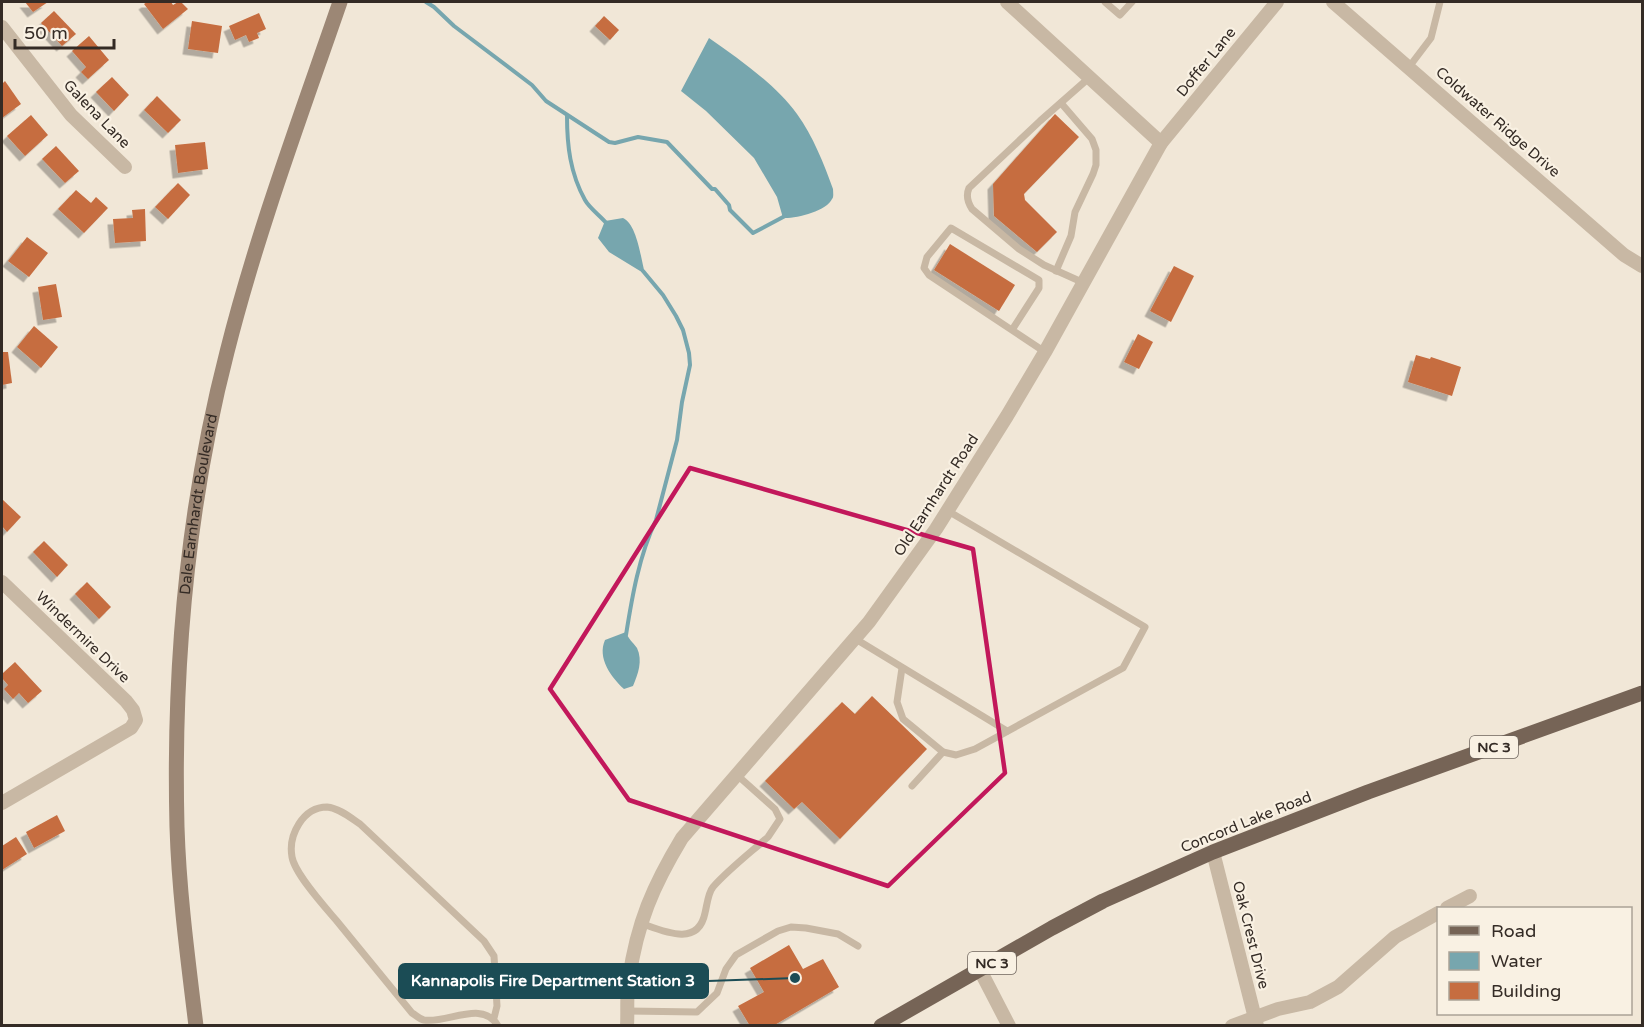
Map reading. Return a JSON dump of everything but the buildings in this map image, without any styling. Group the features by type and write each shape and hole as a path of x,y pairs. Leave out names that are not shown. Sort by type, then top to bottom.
{"main road":[{"name":"Dale Earnhardt Boulevard","path":"196,1026 186,945 177,829 176,711 185,581 202,465 226,353 262,227 340,2"},
{"name":"Concord Lake Road","path":"881,1026 1103,901 1213,852 1368,792 1642,693"}],"street":[{"path":"1007,2 1161,143"},
{"name":"Doffer Lane","path":"1161,143 1277,2"},
{"name":"Coldwater Ridge Drive","path":"1333,2 1624,255 1642,266"},
{"name":"Galena Lane","path":"2,27 71,115 125,167"},
{"name":"Old Earnhardt Road","path":"627,1026 628,981 640,923 655,885 682,838 854,638 936,529 1045,352 1161,143"},
{"name":"Windermire Drive","path":"2,582 126,700 136,720 131,728 2,803"},
{"name":"Oak Crest Drive","path":"1213,852 1256,1022"},
{"path":"1451,907 1470,896"},
{"path":"1232,1026 1256,1022 1278,1009 1310,1002 1338,987 1395,937 1437,914"},
{"path":"980,970 1009,1026"}],"lane":[{"path":"1105,2 1120,15 1132,2"},
{"path":"1409,67 1431,38 1440,2"},
{"path":"1084,284 1044,265 1019,249 972,209 967,193 969,188 1090,77"},
{"path":"1056,271 1071,236 1075,212 1096,165 1096,150 1092,139 1061,103"},
{"path":"1012,330 1039,288 1039,280 951,228 927,257 924,268 929,275 1045,352"},
{"path":"902,668 897,702 903,719 943,752 956,755 975,749 1123,668 1145,627 948,511"},
{"path":"854,638 1007,731"},
{"path":"912,786 943,752"},
{"path":"640,923 682,935 695,931 704,921 711,889 773,830 780,819 775,809 736,775"},
{"path":"494,1018 470,1013 439,1020 422,1020 412,1013 306,883 292,858 292,838 300,821 313,811 328,807 344,813 360,824 484,941 494,957 497,1006 494,1018 498,1026"},
{"path":"628,1011 697,1012 717,993 726,969 736,955 778,931 791,927 838,934 858,946"}],"highlighted area":[{"path":"690,468 973,549 1005,773 888,886 629,800 550,689"}],"water":[{"path":"709,38 767,82 797,114 813,141 833,189 833,198 824,207 802,216 783,218 777,197 754,158 706,111 681,91"},
{"path":"623,218 635,234 645,274 609,252 598,238 605,221"},
{"path":"626,632 637,648 640,663 633,686 624,689 607,667 603,647 605,640"}],"waterway":[{"path":"426,2 532,85 546,101 609,142 615,143 638,137 667,142 712,189 715,189 729,205 730,210 753,233 785,216"},
{"path":"567,116 569,148 576,180 587,203 608,225"},
{"path":"626,635 641,562 656,520 677,440 690,365 683,330 663,295 643,271"}],"place":[{"name":"Kannapolis Fire Department Station 3","path":"795,978"}]}
